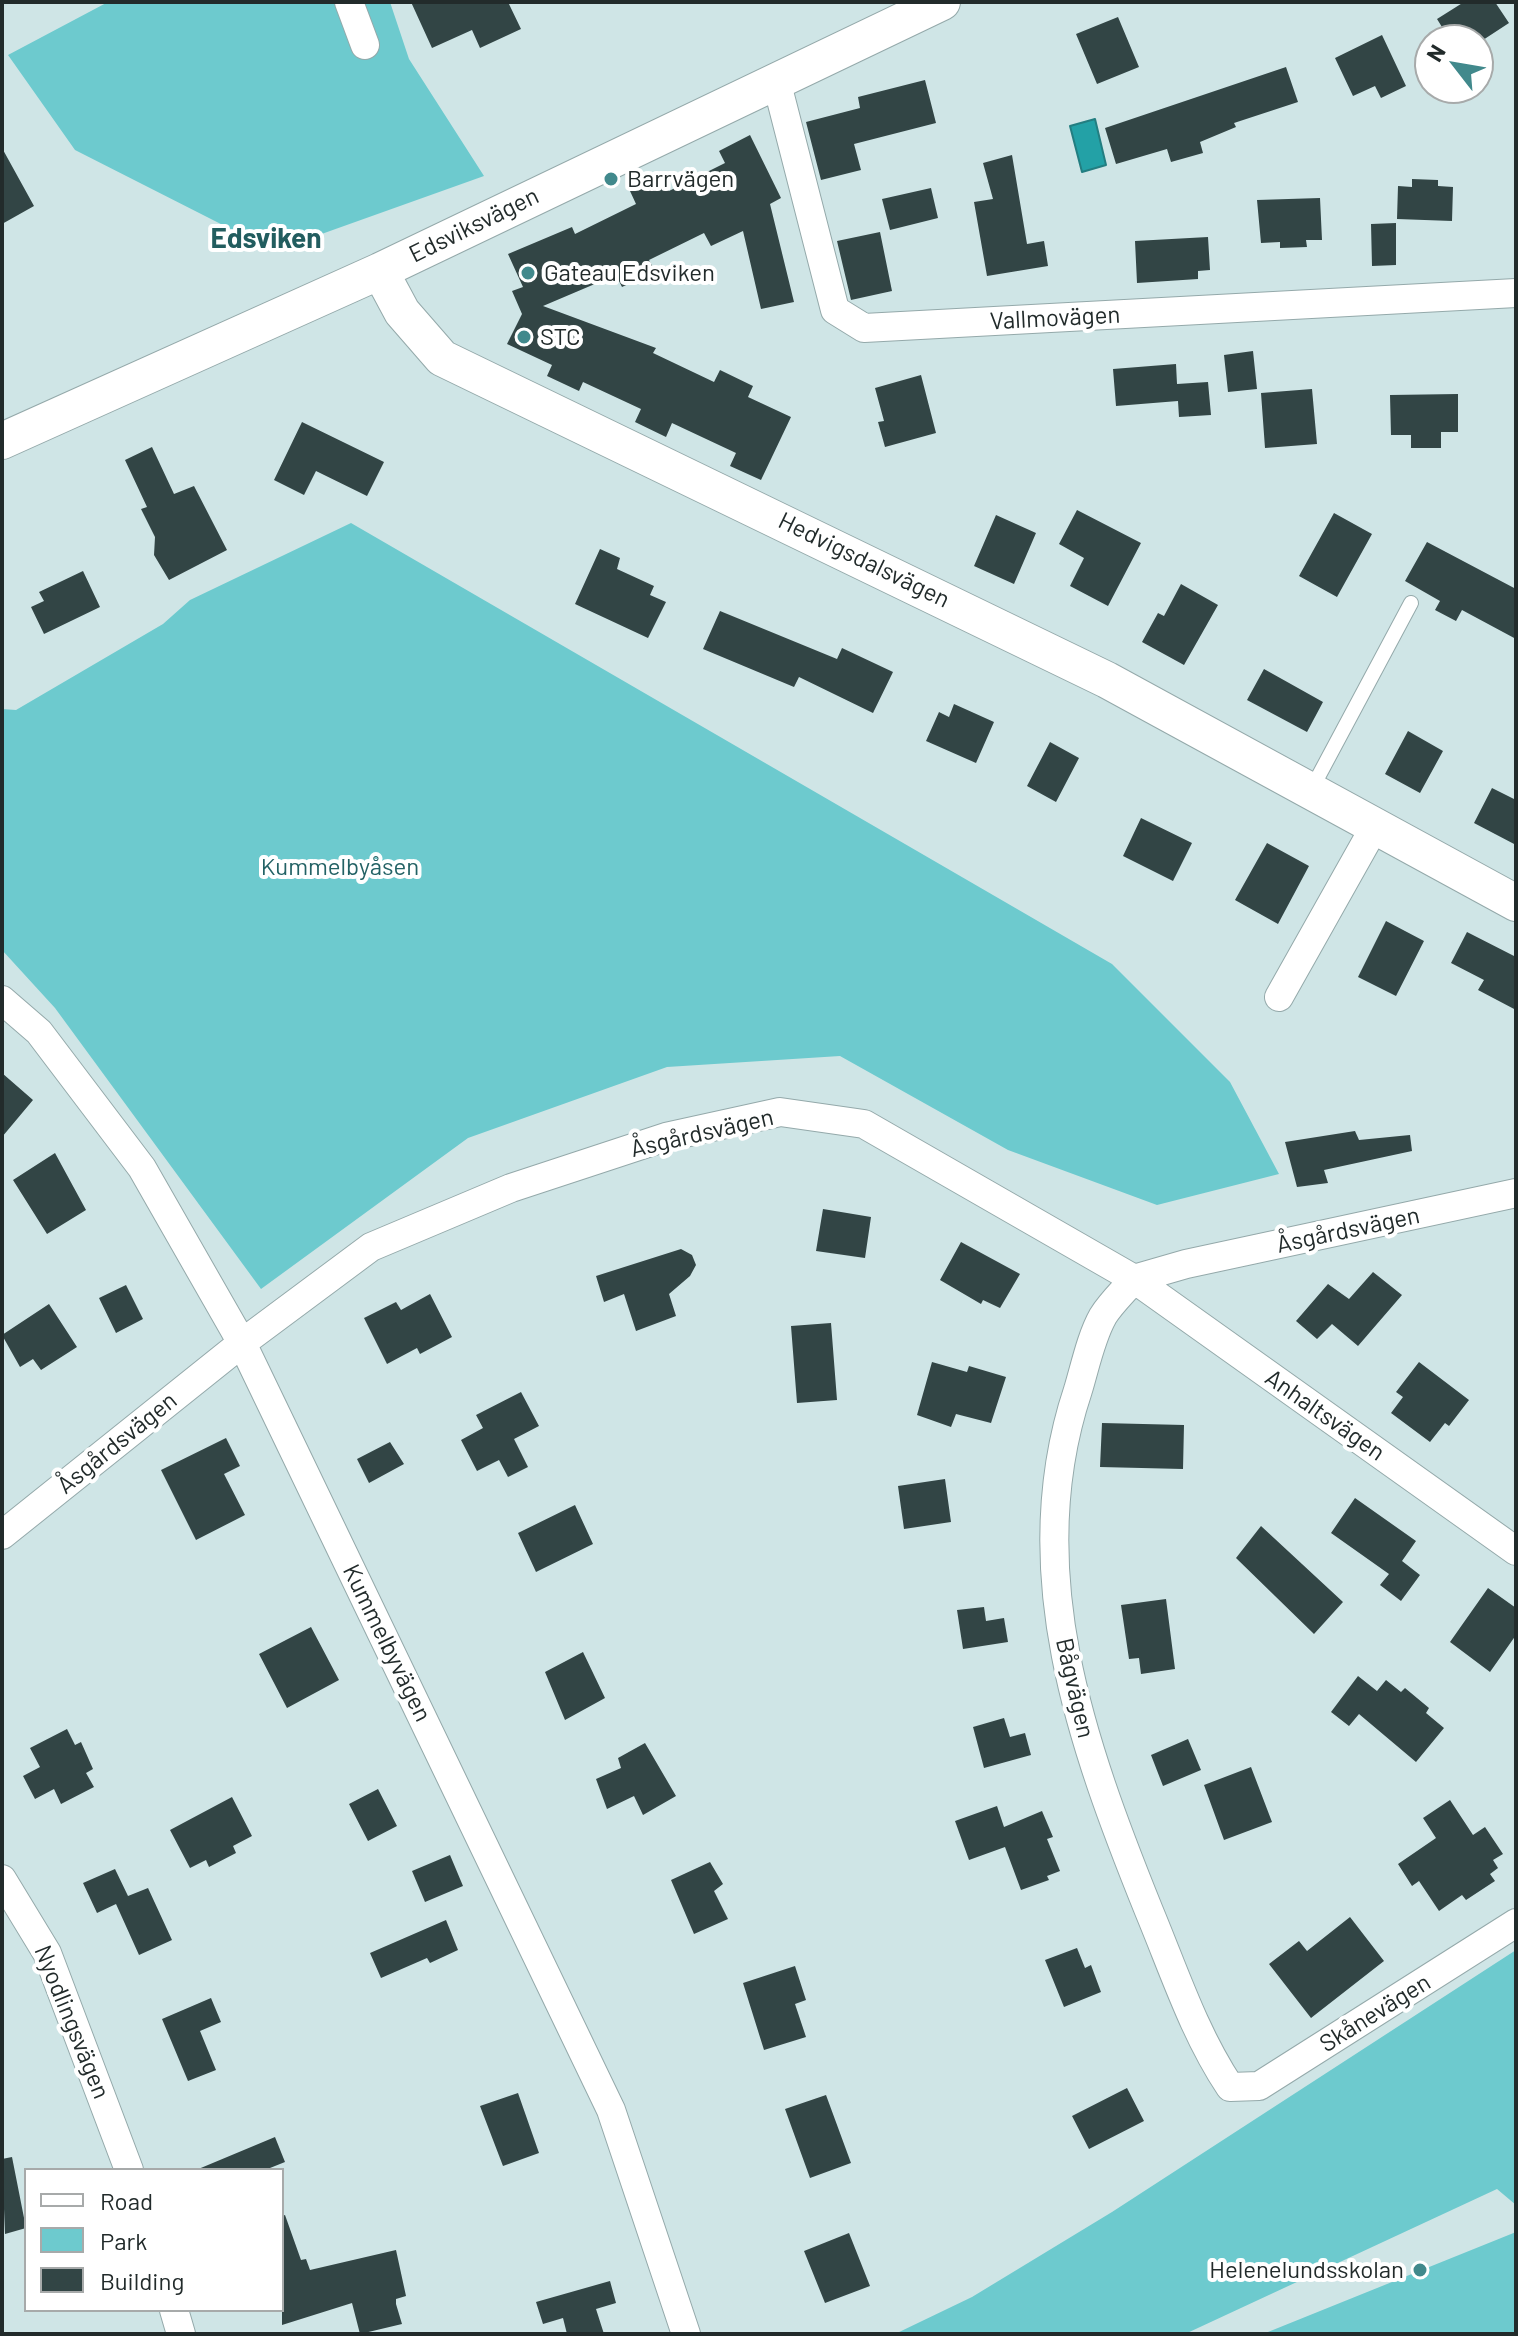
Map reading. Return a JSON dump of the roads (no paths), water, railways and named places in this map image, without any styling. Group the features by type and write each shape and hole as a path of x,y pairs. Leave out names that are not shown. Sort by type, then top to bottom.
{"street":[{"path":"349,2 365,45"},
{"name":"Edsviksvägen","path":"2,441 380,271 942,2"},
{"name":"Vallmovägen","path":"776,80 835,310 864,328 1516,293"},
{"name":"Hedvigsdalsvägen","path":"380,271 402,312 442,358 1107,680 1516,903"},
{"path":"1279,997 1374,828"},
{"name":"Kummelbyvägen","path":"2,1000 39,1032 142,1168 242,1343 611,2110 686,2334"},
{"name":"Åsgårdsvägen","path":"2,1535 242,1343 371,1247 511,1188 666,1137 780,1112 864,1124 1134,1279 1186,1264 1516,1193"},
{"name":"Anhaltsvägen","path":"1134,1279 1516,1551"},
{"name":"Bågvägen","path":"1134,1279 1103,1316 1067,1423 1052,1515 1056,1602 1078,1717 1126,1852 1205,2050 1230,2087"},
{"name":"Nyodlingsvägen","path":"2,1879 47,1953 128,2168"},
{"name":"Skånevägen","path":"1230,2087 1259,2086 1516,1923"},
{"path":"175,2312 181,2334"}],"lane":[{"path":"1310,792 1411,603"}],"place":[{"name":"Barrvägen","path":"611,179"},
{"name":"Gateau Edsviken","path":"528,273"},
{"name":"STC","path":"524,337"},
{"name":"Helenelundsskolan","path":"1420,2270"}],"district":[{"name":"Edsviken","path":"266,239"}],"park label":[{"name":"Kummelbyåsen","path":"340,867"}]}
